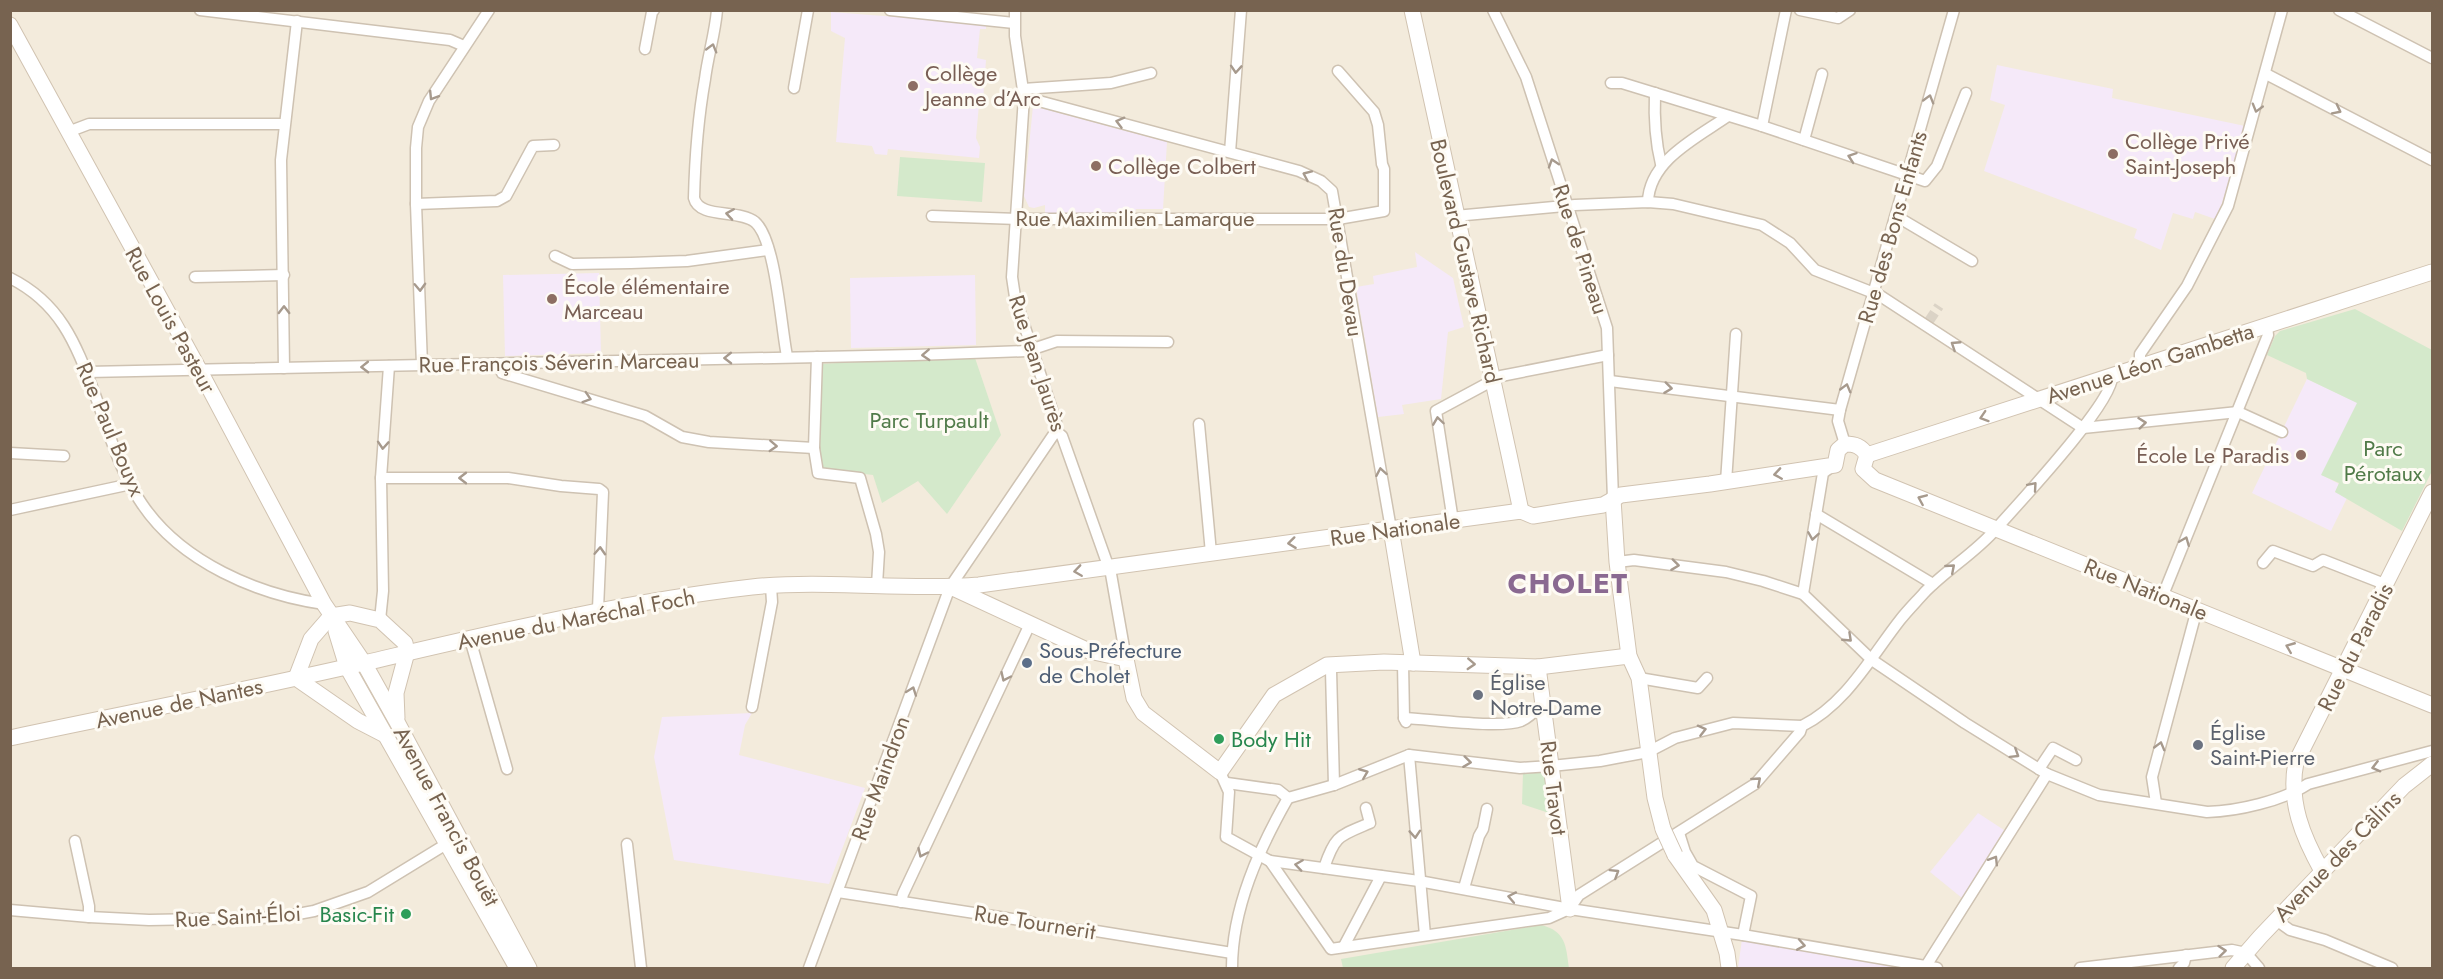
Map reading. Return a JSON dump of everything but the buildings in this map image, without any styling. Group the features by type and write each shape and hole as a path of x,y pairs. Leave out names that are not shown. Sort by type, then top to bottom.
{"street":[{"path":"200,10 255,14 450,40 464,46"},
{"path":"422,365 416,148 422,114 489,10"},
{"path":"645,49 654,10"},
{"path":"717,10 715,36 704,82 696,143 693,198 697,206 706,210 747,217 757,223 776,271 780,322 787,357"},
{"path":"794,88 807,10"},
{"path":"890,10 1014,23"},
{"name":"Rue Jean Jaurès","path":"1015,10 1014,23 1023,93 1011,277 1015,297 1056,422 1056,431 1062,436 1115,588 1126,659"},
{"path":"1230,152 1240,10"},
{"name":"Boulevard Gustave Richard","path":"1412,10 1521,511"},
{"name":"Rue de Pineau","path":"1493,10 1526,77 1606,328 1604,375 1610,381"},
{"path":"1762,126 1786,10"},
{"path":"1800,10 1838,18 1850,10"},
{"name":"Rue des Bons Enfants","path":"1845,444 1838,421 1840,410 1954,10"},
{"path":"2140,367 2140,354 2187,286 2220,226 2235,185 2282,10"},
{"path":"2338,10 2433,58"},
{"path":"284,368 281,160 297,21"},
{"name":"Rue Louis Pasteur","path":"10,25 200,371 327,610 364,663"},
{"name":"Rue Maximilien Lamarque","path":"932,216 1021,219 1338,219 1384,211 1384,169 1374,112 1338,71"},
{"path":"1023,93 1111,83 1151,73"},
{"path":"1804,140 1822,74"},
{"path":"2266,74 2433,160"},
{"path":"1611,83 1622,82 1925,181 1937,166 1966,93"},
{"name":"Rue du Devau","path":"1023,93 1299,171 1321,181 1332,191 1392,530"},
{"path":"1655,93 1654,129 1661,164"},
{"path":"1648,202 1653,178 1661,164 1728,116"},
{"path":"68,132 89,124 284,124"},
{"path":"416,204 497,201 506,196 533,146 554,145"},
{"path":"1455,216 1567,206 1648,202 1673,204 1762,225 1790,243 1815,270 1873,292 1927,323 2083,428 2238,412 2282,432"},
{"path":"1896,216 1969,259"},
{"path":"555,256 572,264 610,264 687,261 768,250"},
{"name":"Avenue Léon Gambetta","path":"1865,462 2040,399 2433,272"},
{"path":"195,278 284,275"},
{"name":"Rue Paul Bouyx","path":"10,278 45,300 73,339 124,471 141,504 158,525 195,554 235,580 327,610"},
{"path":"2163,595 2268,335 2267,326"},
{"path":"1726,482 1736,334"},
{"name":"Rue François Séverin Marceau","path":"87,372 817,357 1032,350 1057,341 1168,342"},
{"path":"1453,520 1436,411 1501,376 1604,356"},
{"path":"817,357 814,448 818,473 860,478 876,534 879,558 877,585"},
{"path":"499,365 502,373 645,416 682,437 719,442 814,448"},
{"path":"380,620 382,602 381,478 389,366"},
{"path":"1264,859 1331,949 1549,918 1570,909 1579,896 1755,784 1800,732 1802,726 1842,695 1872,660 1901,618 1933,584 1995,530 2083,428 2112,385 2112,376"},
{"path":"1729,969 1722,933 1714,910 1675,855 1663,829 1655,798 1639,678 1629,656 1617,562 1608,394 1610,381 1840,410"},
{"path":"1199,424 1211,553"},
{"name":"Rue Maindron","path":"809,969 950,587 1056,431"},
{"path":"1803,594 1823,473 1835,465 1839,450 1845,444"},
{"name":"Rue Nationale","path":"1845,444 1854,444 1862,448 1865,462 1875,480 2433,705"},
{"path":"10,453 64,456"},
{"name":"Rue Nationale","path":"950,587 1392,530 1521,511 1533,516 1603,505 1621,495 1835,465"},
{"path":"381,478 508,478 599,489 603,492 598,609"},
{"path":"10,510 131,484"},
{"name":"Rue du Paradis","path":"2322,871 2306,843 2293,794 2296,762 2433,492"},
{"path":"1816,514 1933,584"},
{"path":"1392,530 1408,663 1406,721 1514,723 1531,716 1542,704"},
{"path":"2263,563 2273,551 2313,566 2323,560 2387,585"},
{"path":"1617,562 1634,560 1726,572 1803,594 1872,660 2043,772 2099,795 2211,812 2293,794 2308,784 2433,751"},
{"path":"752,706 772,602 771,586"},
{"name":"Avenue du Maréchal Foch","path":"347,667 598,609 654,600 771,586 950,587"},
{"path":"950,587 1089,651 1126,659 1134,698 1143,712 1223,777 1278,790 1288,798"},
{"path":"2156,803 2152,777 2197,609"},
{"path":"387,735 358,721 296,678 311,639 327,610 380,620 401,638 407,652 396,693 397,722"},
{"name":"Rue Louis Pasteur","path":"327,610 347,667"},
{"path":"901,902 1030,624"},
{"path":"470,639 507,769"},
{"path":"1223,777 1274,695 1327,665 1408,663 1538,667 1629,656"},
{"name":"Avenue Francis Bouët","path":"364,663 530,969"},
{"path":"1327,665 1331,670 1334,785"},
{"name":"Avenue Francis Bouët","path":"347,667 517,969"},
{"name":"Avenue de Nantes","path":"10,738 347,667"},
{"name":"Rue Travot","path":"1538,667 1570,909"},
{"path":"1639,678 1698,688 1707,678"},
{"path":"1288,798 1334,785 1409,755 1520,768 1551,766 1600,761 1648,752 1675,738 1733,723 1802,726"},
{"path":"1223,777 1229,792 1226,837 1264,859 1464,888 1570,909 1743,935 1931,968 2043,772 2053,748 2076,760"},
{"path":"1409,755 1425,935"},
{"name":"Avenue des Câlins","path":"2233,969 2276,920 2404,786 2433,764"},
{"path":"1232,969 1232,953 1243,899 1264,859 1288,798"},
{"path":"1324,868 1333,843 1337,839 1370,823 1366,808"},
{"path":"1464,888 1483,829 1486,809"},
{"path":"1678,833 1685,852 1694,866 1751,896 1743,935"},
{"path":"75,841 89,906 89,917"},
{"name":"Rue Saint-Éloi","path":"10,910 89,917 213,920 259,918 314,911 368,892 448,843"},
{"path":"627,844 640,969"},
{"path":"1344,946 1381,876"},
{"name":"Rue Tournerit","path":"838,892 1026,921 1048,928 1089,930 1232,953"},
{"path":"2276,920 2290,930 2325,940 2392,969"},
{"path":"2080,969 2232,950 2246,953 2259,969"},
{"path":"2179,969 2186,955"}],"shaded area":[{"path":"11,11 2432,11 2432,968 11,968"},
{"name":"Collège Jeanne d’Arc","path":"831,12 975,23 986,26 986,29 980,29 977,58 986,60 983,100 979,104 976,138 980,147 979,158 888,149 887,155 875,154 872,146 836,142 845,38 831,31"},
{"name":"Collège Privé Saint-Joseph","path":"1997,65 2113,89 2112,98 2245,126 2215,219 2195,212 2193,219 2173,213 2161,250 2134,238 2137,229 1984,171 2005,105 1990,100"},
{"name":"Collège Colbert","path":"1033,106 1167,142 1163,209 1136,209 1135,212 1045,214 1045,205 1029,207 1024,196"},
{"path":"1415,252 1453,278 1464,327 1448,332 1441,399 1402,405 1404,414 1378,417 1356,287 1374,284 1373,276 1417,267"},
{"name":"École élémentaire Marceau","path":"599,273 601,353 505,356 503,275"},
{"path":"975,275 976,345 851,348 850,278"},
{"name":"École Le Paradis","path":"2307,379 2358,403 2322,475 2339,484 2335,492 2347,498 2331,531 2252,493"},
{"path":"752,713 745,725 739,755 865,788 829,884 674,860 654,757 662,717"},
{"path":"1978,813 2004,830 1962,898 1930,872"},
{"path":"1742,939 1910,968 1738,968"}],"green space":[{"path":"900,157 985,163 982,202 897,196"},
{"name":"Parc Pérotaux","path":"2355,309 2432,350 2432,471 2402,531 2335,492 2339,483 2321,475 2357,403 2307,379 2306,373 2267,355 2275,336 2280,331"},
{"name":"Parc Turpault","path":"974,355 1001,435 947,514 918,481 882,503 873,475 822,469 816,448 820,364"},
{"path":"1544,770 1549,813 1522,804 1523,772"},
{"path":"1541,925 1560,935 1565,946 1569,968 1343,968 1341,959"}],"tunnel":[{"path":"1929,321 1939,306"}],"place":[{"name":"Collège Jeanne d’Arc","path":"913,86"},
{"name":"Collège Privé Saint-Joseph","path":"2113,154"},
{"name":"Collège Colbert","path":"1096,166"},
{"name":"École élémentaire Marceau","path":"552,299"},
{"name":"École Le Paradis","path":"2301,455"},
{"name":"Sous-Préfecture de Cholet","path":"1027,663"},
{"name":"Église Notre-Dame","path":"1478,695"},
{"name":"Body Hit","path":"1219,739"},
{"name":"Église Saint-Pierre","path":"2198,745"},
{"name":"Basic-Fit","path":"406,914"}],"district":[{"name":"CHOLET","path":"1568,583"}]}
